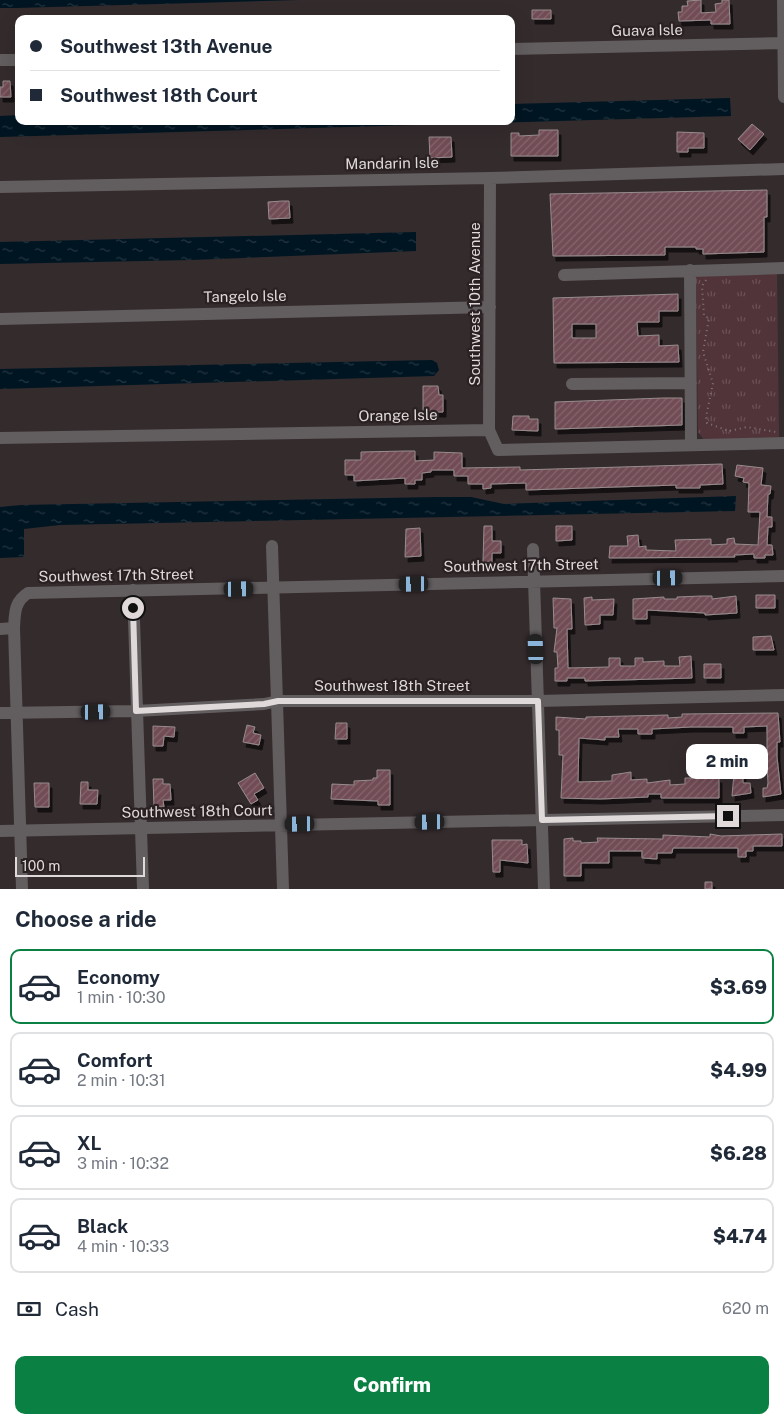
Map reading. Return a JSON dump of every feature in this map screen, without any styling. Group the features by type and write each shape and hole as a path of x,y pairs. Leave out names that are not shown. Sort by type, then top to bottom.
{"street":[{"path":"783,0 784,97"},
{"name":"Guava Isle","path":"515,49 783,43"},
{"path":"0,60 15,60"},
{"name":"Mandarin Isle","path":"0,187 490,178 784,169"},
{"name":"Southwest 10th Avenue","path":"489,430 490,178"},
{"path":"564,275 784,268"},
{"path":"690,270 691,445"},
{"name":"Tangelo Isle","path":"0,319 490,306"},
{"path":"572,384 690,384"},
{"path":"489,430 498,450 691,445 782,438"},
{"name":"Orange Isle","path":"0,438 489,430"},
{"path":"272,546 283,889"},
{"path":"534,549 544,889"},
{"name":"Southwest 17th Street","path":"14,628 15,606 28,593 534,580 784,576"},
{"path":"133,590 143,889"},
{"path":"0,629 14,628 22,889"},
{"name":"Southwest 18th Street","path":"0,713 136,711 264,704 278,701 538,701 784,695"},
{"name":"Southwest 18th Court","path":"0,831 784,814"}],"path":[{"path":"708,277 702,286 704,316 710,318 704,352 713,383 706,417 707,423 729,431 747,427 782,438"}],"green space":[{"path":"777,274 779,437 704,440 698,432 696,276"}],"water":[{"path":"0,0 300,0 0,8"},
{"path":"730,98 731,116 515,122 515,104"},
{"path":"15,115 15,125 418,125 0,137 0,116"},
{"path":"416,232 416,251 191,260 0,264 0,242"},
{"path":"432,360 437,363 439,370 434,376 0,389 0,369"},
{"path":"736,496 735,511 60,525 24,529 24,557 0,558 0,507 21,505 436,497 471,497 504,504"}],"building":[{"path":"701,0 701,13 716,12 715,4 722,3 722,0 729,0 730,24 711,24 711,20 679,21 678,12 682,12 682,6 688,6 687,1"},
{"path":"532,10 551,10 551,19 532,19"},
{"path":"3,81 10,81 11,97 0,97 0,87 3,87"},
{"path":"752,124 764,134 750,150 738,139"},
{"path":"539,130 558,130 558,156 511,156 511,133 519,133 519,136 539,135"},
{"path":"677,132 704,133 704,148 688,148 688,152 677,152"},
{"path":"429,137 451,137 452,157 430,158"},
{"path":"767,190 767,217 764,217 764,252 703,254 703,249 696,249 696,247 665,247 665,255 553,256 550,194"},
{"path":"289,201 290,218 269,219 268,202"},
{"path":"678,294 678,311 659,311 659,322 637,322 638,336 659,335 659,346 678,345 679,362 554,363 553,298","holes":["572,324 596,324 596,338 572,338"]},
{"path":"423,386 438,386 439,395 443,395 443,412 423,412"},
{"path":"682,398 682,425 555,429 555,402"},
{"path":"513,416 529,416 529,419 538,419 538,431 512,430"},
{"path":"415,451 415,461 434,460 434,452 462,453 462,468 520,467 520,470 722,464 723,484 700,485 700,488 676,488 676,485 526,490 526,483 491,484 491,488 483,489 483,484 468,484 468,476 454,476 454,470 431,470 431,472 422,473 422,480 415,480 415,484 405,484 405,478 354,481 354,475 345,475 345,460 361,460 361,452"},
{"path":"737,465 763,468 761,485 771,486 770,494 768,494 767,517 772,517 772,527 768,527 767,545 772,545 773,555 765,555 765,558 754,558 754,554 734,555 735,557 609,558 610,546 628,546 627,536 638,535 639,547 646,546 646,550 676,551 675,540 711,539 711,545 727,544 727,539 734,538 735,544 758,545 760,512 748,512 749,483 743,482 744,478 735,476"},
{"path":"484,526 492,526 492,541 501,541 501,553 492,553 492,562 483,562"},
{"path":"556,526 572,526 572,540 556,541"},
{"path":"420,528 421,556 405,557 406,529"},
{"path":"756,595 775,595 775,608 756,608"},
{"path":"712,596 712,599 736,596 737,613 705,615 705,613 647,610 647,619 633,619 633,599 664,597 664,599 677,599 677,597"},
{"path":"592,597 592,600 614,599 613,615 600,615 600,624 585,625 584,598"},
{"path":"553,598 571,599 572,629 567,629 568,668 609,667 609,658 620,658 620,666 635,666 635,658 643,658 643,662 664,661 664,666 680,666 679,657 691,656 692,678 585,681 585,678 567,678 567,681 555,681 555,668 558,668 557,652 554,652 557,628 554,628"},
{"path":"771,636 774,650 753,650 753,637"},
{"path":"704,664 721,664 721,678 704,678"},
{"path":"778,713 780,742 777,742 777,757 781,794 763,797 763,788 767,788 768,783 767,767 763,768 763,757 767,757 767,726 744,727 744,733 733,733 733,727 691,727 652,729 652,734 638,734 638,729 618,729 619,737 605,737 605,740 579,738 578,782 612,781 612,775 631,772 631,780 647,779 647,783 670,780 670,785 685,784 685,778 719,778 719,798 661,798 661,794 648,794 648,797 561,798 563,755 559,755 559,730 556,730 556,717 586,719 586,717 668,715 668,718 682,717 682,714"},
{"path":"336,723 347,723 347,739 335,739"},
{"path":"247,725 255,727 253,733 261,735 259,745 243,742"},
{"path":"153,726 175,727 174,737 164,736 163,746 153,746"},
{"path":"377,770 390,770 390,805 378,805 378,801 331,799 332,784 354,785 354,781 373,780 373,778 377,778"},
{"path":"255,773 264,788 254,794 258,800 251,804 238,783"},
{"path":"734,773 743,773 743,783 750,783 751,793 732,796"},
{"path":"153,779 163,779 163,784 170,784 171,800 163,800 164,807 154,807"},
{"path":"81,782 88,782 88,790 98,790 97,804 80,804"},
{"path":"34,783 49,783 49,807 35,807"},
{"path":"710,834 721,836 782,834 782,846 753,846 753,851 746,851 746,857 738,857 738,848 673,848 672,853 657,853 657,859 642,858 642,851 609,851 609,863 581,863 581,876 564,876 564,839 573,838 573,841 581,841 581,843 598,842 597,838 663,839 663,835 710,837"},
{"path":"492,840 522,840 522,845 527,844 528,863 500,860 500,872 493,872"},
{"path":"705,882 712,882 712,889 705,889"}],"route":[{"path":"133,608 136,711 264,704 278,701 538,701 542,820 728,816"}]}
